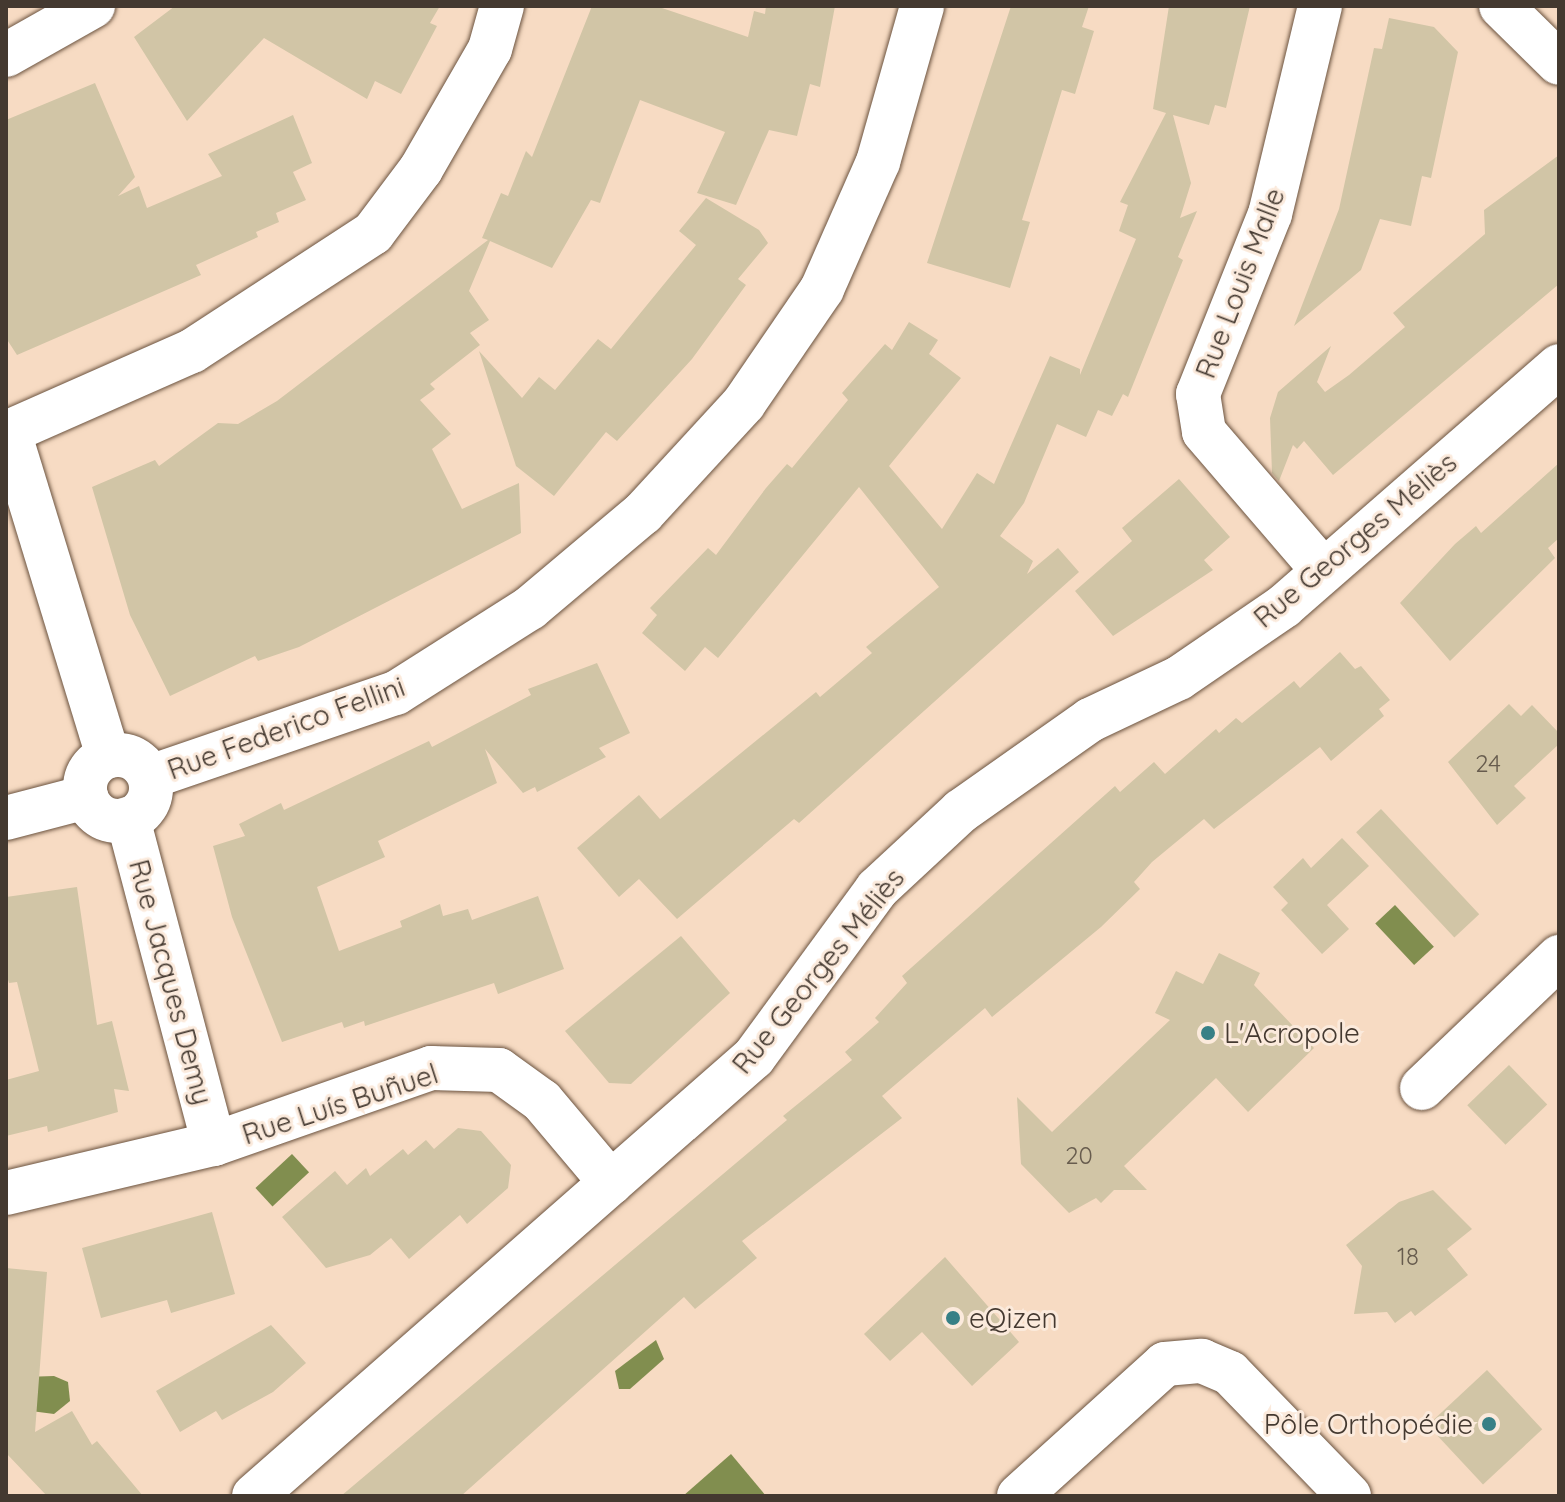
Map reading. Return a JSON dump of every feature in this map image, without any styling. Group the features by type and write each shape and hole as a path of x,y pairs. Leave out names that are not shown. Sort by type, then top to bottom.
{"street":[{"path":"6,55 93,6"},
{"path":"108,756 8,432 192,351 373,233 421,169 482,63 502,6"},
{"name":"Rue Federico Fellini","path":"150,777 396,693 530,608 643,513 744,403 822,289 878,162 922,6"},
{"name":"Rue Louis Malle","path":"1320,6 1270,214 1198,394 1204,432 1321,568"},
{"path":"1501,6 1559,63"},
{"name":"Rue Georges Méliès","path":"254,1496 754,1057 877,889 961,811 1090,720 1192,669 1284,606 1321,568 1559,366"},
{"path":"108,756 129,756 150,777 151,794 128,819 109,820 86,797 94,764 108,756"},
{"path":"6,818 86,797"},
{"name":"Rue Jacques Demy","path":"128,819 214,1144"},
{"path":"1422,1088 1559,957"},
{"name":"Rue Luís Buñuel","path":"214,1144 431,1068 499,1070 542,1101 611,1183"},
{"path":"6,1193 214,1144"},
{"path":"1019,1496 1165,1364 1202,1361 1230,1373 1349,1496"}],"shaded area":[{"path":"1395,905 1434,947 1414,965 1375,923"},
{"path":"292,1154 309,1172 272,1206 255,1188"},
{"path":"656,1340 664,1359 630,1389 619,1389 615,1371"},
{"path":"54,1376 68,1382 70,1401 54,1414 31,1411 24,1377"},
{"path":"731,1454 766,1496 683,1496"}],"building":[{"path":"175,6 440,6 430,23 437,26 401,94 375,81 367,99 264,38 187,121 134,37"},
{"path":"592,6 656,6 748,37 754,11 765,14 766,6 835,6 820,87 810,84 797,136 769,130 736,205 697,193 725,132 640,100 600,203 591,200 552,268 490,241 469,291 489,320 470,333 480,345 430,384 435,389 420,400 451,434 432,449 462,509 519,483 521,533 299,647 258,661 255,656 170,696 130,615 92,487 155,460 159,466 218,423 238,424 277,401 488,240 482,238 501,193 508,196 526,151 532,157"},
{"path":"1011,6 1089,6 1082,27 1094,31 1075,94 1062,90 1022,220 1030,222 1010,288 927,263"},
{"path":"1169,6 1250,6 1226,108 1215,105 1209,125 1173,115 1191,183 1180,218 1197,211 1178,257 1183,260 1128,397 1123,394 1112,416 1098,410 1086,437 1057,424 1024,503 1000,536 1033,561 1027,574 1058,548 1079,572 799,823 794,819 677,919 639,879 619,897 577,848 639,795 660,819 816,692 820,697 872,653 866,647 939,587 859,487 718,658 705,647 685,671 642,633 657,615 650,608 708,548 716,555 766,488 787,464 792,468 848,400 842,393 885,344 892,350 909,322 938,340 929,354 961,378 889,466 942,529 977,473 994,484 1050,356 1080,369 1080,375 1136,239 1119,231 1128,205 1120,202 1166,113 1153,109"},
{"path":"1389,18 1434,27 1458,52 1431,178 1422,176 1411,226 1380,219 1361,270 1294,326 1339,209 1374,48 1382,49"},
{"path":"95,83 135,177 118,196 139,186 147,208 222,176 208,154 293,115 312,163 293,172 306,200 276,213 279,222 256,232 258,237 196,265 201,275 17,355 6,338 6,120"},
{"path":"1559,155 1559,284 1333,475 1304,441 1297,449 1293,445 1279,481 1272,473 1270,418 1278,392 1331,346 1317,382 1325,392 1349,375 1405,327 1393,313 1485,234 1484,210"},
{"path":"706,198 759,230 768,243 738,279 746,285 692,359 617,441 606,432 554,496 516,466 479,351 522,398 539,377 555,390 598,339 611,349 696,245 679,231"},
{"path":"1559,463 1559,538 1548,548 1555,558 1450,661 1400,603 1455,544 1476,526 1481,533"},
{"path":"1179,479 1230,537 1204,560 1213,570 1113,636 1075,591 1132,541 1122,528"},
{"path":"1340,652 1355,669 1361,666 1390,700 1379,709 1384,716 1331,761 1320,747 1214,829 1204,819 1152,862 1134,882 1140,889 1101,927 992,1017 985,1008 882,1096 902,1118 742,1241 757,1258 695,1309 684,1297 461,1496 341,1496 787,1120 783,1116 852,1060 845,1052 879,1022 875,1018 907,983 902,976 1115,786 1120,792 1154,762 1165,774 1216,729 1219,733 1236,718 1242,723 1294,681 1300,688"},
{"path":"597,663 630,733 599,748 606,757 537,792 535,787 523,793 485,749 497,783 378,841 385,857 317,887 339,951 402,927 400,921 440,904 443,916 468,909 472,920 538,896 564,969 498,994 494,983 365,1026 364,1021 344,1028 342,1022 282,1042 232,917 213,846 245,836 239,824 281,803 284,810 429,741 432,747 531,695 528,689"},
{"path":"1509,704 1521,716 1532,705 1559,733 1559,744 1514,786 1526,798 1497,825 1448,762"},
{"path":"1381,809 1479,914 1454,938 1356,832"},
{"path":"1342,838 1369,866 1327,905 1349,929 1322,954 1281,910 1288,903 1273,887 1303,858 1311,868"},
{"path":"77,887 97,1025 112,1021 129,1091 114,1089 118,1112 48,1132 47,1126 6,1136 6,1080 39,1071 17,982 9,983 6,973 6,897"},
{"path":"681,936 730,993 631,1084 609,1083 565,1031"},
{"path":"1219,953 1260,973 1254,985 1314,1048 1248,1112 1216,1078 1124,1166 1147,1190 1114,1190 1101,1203 1096,1198 1069,1213 1021,1164 1017,1097 1052,1132 1170,1020 1155,1013 1176,971 1203,984"},
{"path":"1509,1065 1547,1105 1505,1145 1467,1105"},
{"path":"458,1128 481,1131 511,1165 508,1188 467,1224 460,1215 409,1259 391,1238 370,1255 326,1268 282,1217 335,1171 347,1185 366,1168 370,1176 403,1149 408,1155 426,1140 434,1149"},
{"path":"1433,1190 1472,1229 1447,1249 1468,1275 1415,1316 1411,1311 1395,1323 1387,1312 1354,1314 1362,1266 1346,1245 1399,1202"},
{"path":"212,1212 235,1294 171,1313 167,1300 101,1318 82,1248"},
{"name":"eQizen","path":"945,1257 1019,1342 972,1386 922,1332 890,1361 864,1334"},
{"path":"6,1268 47,1272 35,1432 72,1411 92,1445 97,1441 143,1496 47,1496 6,1453"},
{"path":"271,1325 306,1363 273,1392 222,1420 216,1411 180,1432 156,1391"},
{"name":"Pôle Orthopédie","path":"1487,1370 1542,1429 1483,1484 1428,1425"}],"place":[{"name":"L'Acropole","path":"1208,1033"},
{"name":"eQizen","path":"953,1318"},
{"name":"Pôle Orthopédie","path":"1489,1424"}]}
